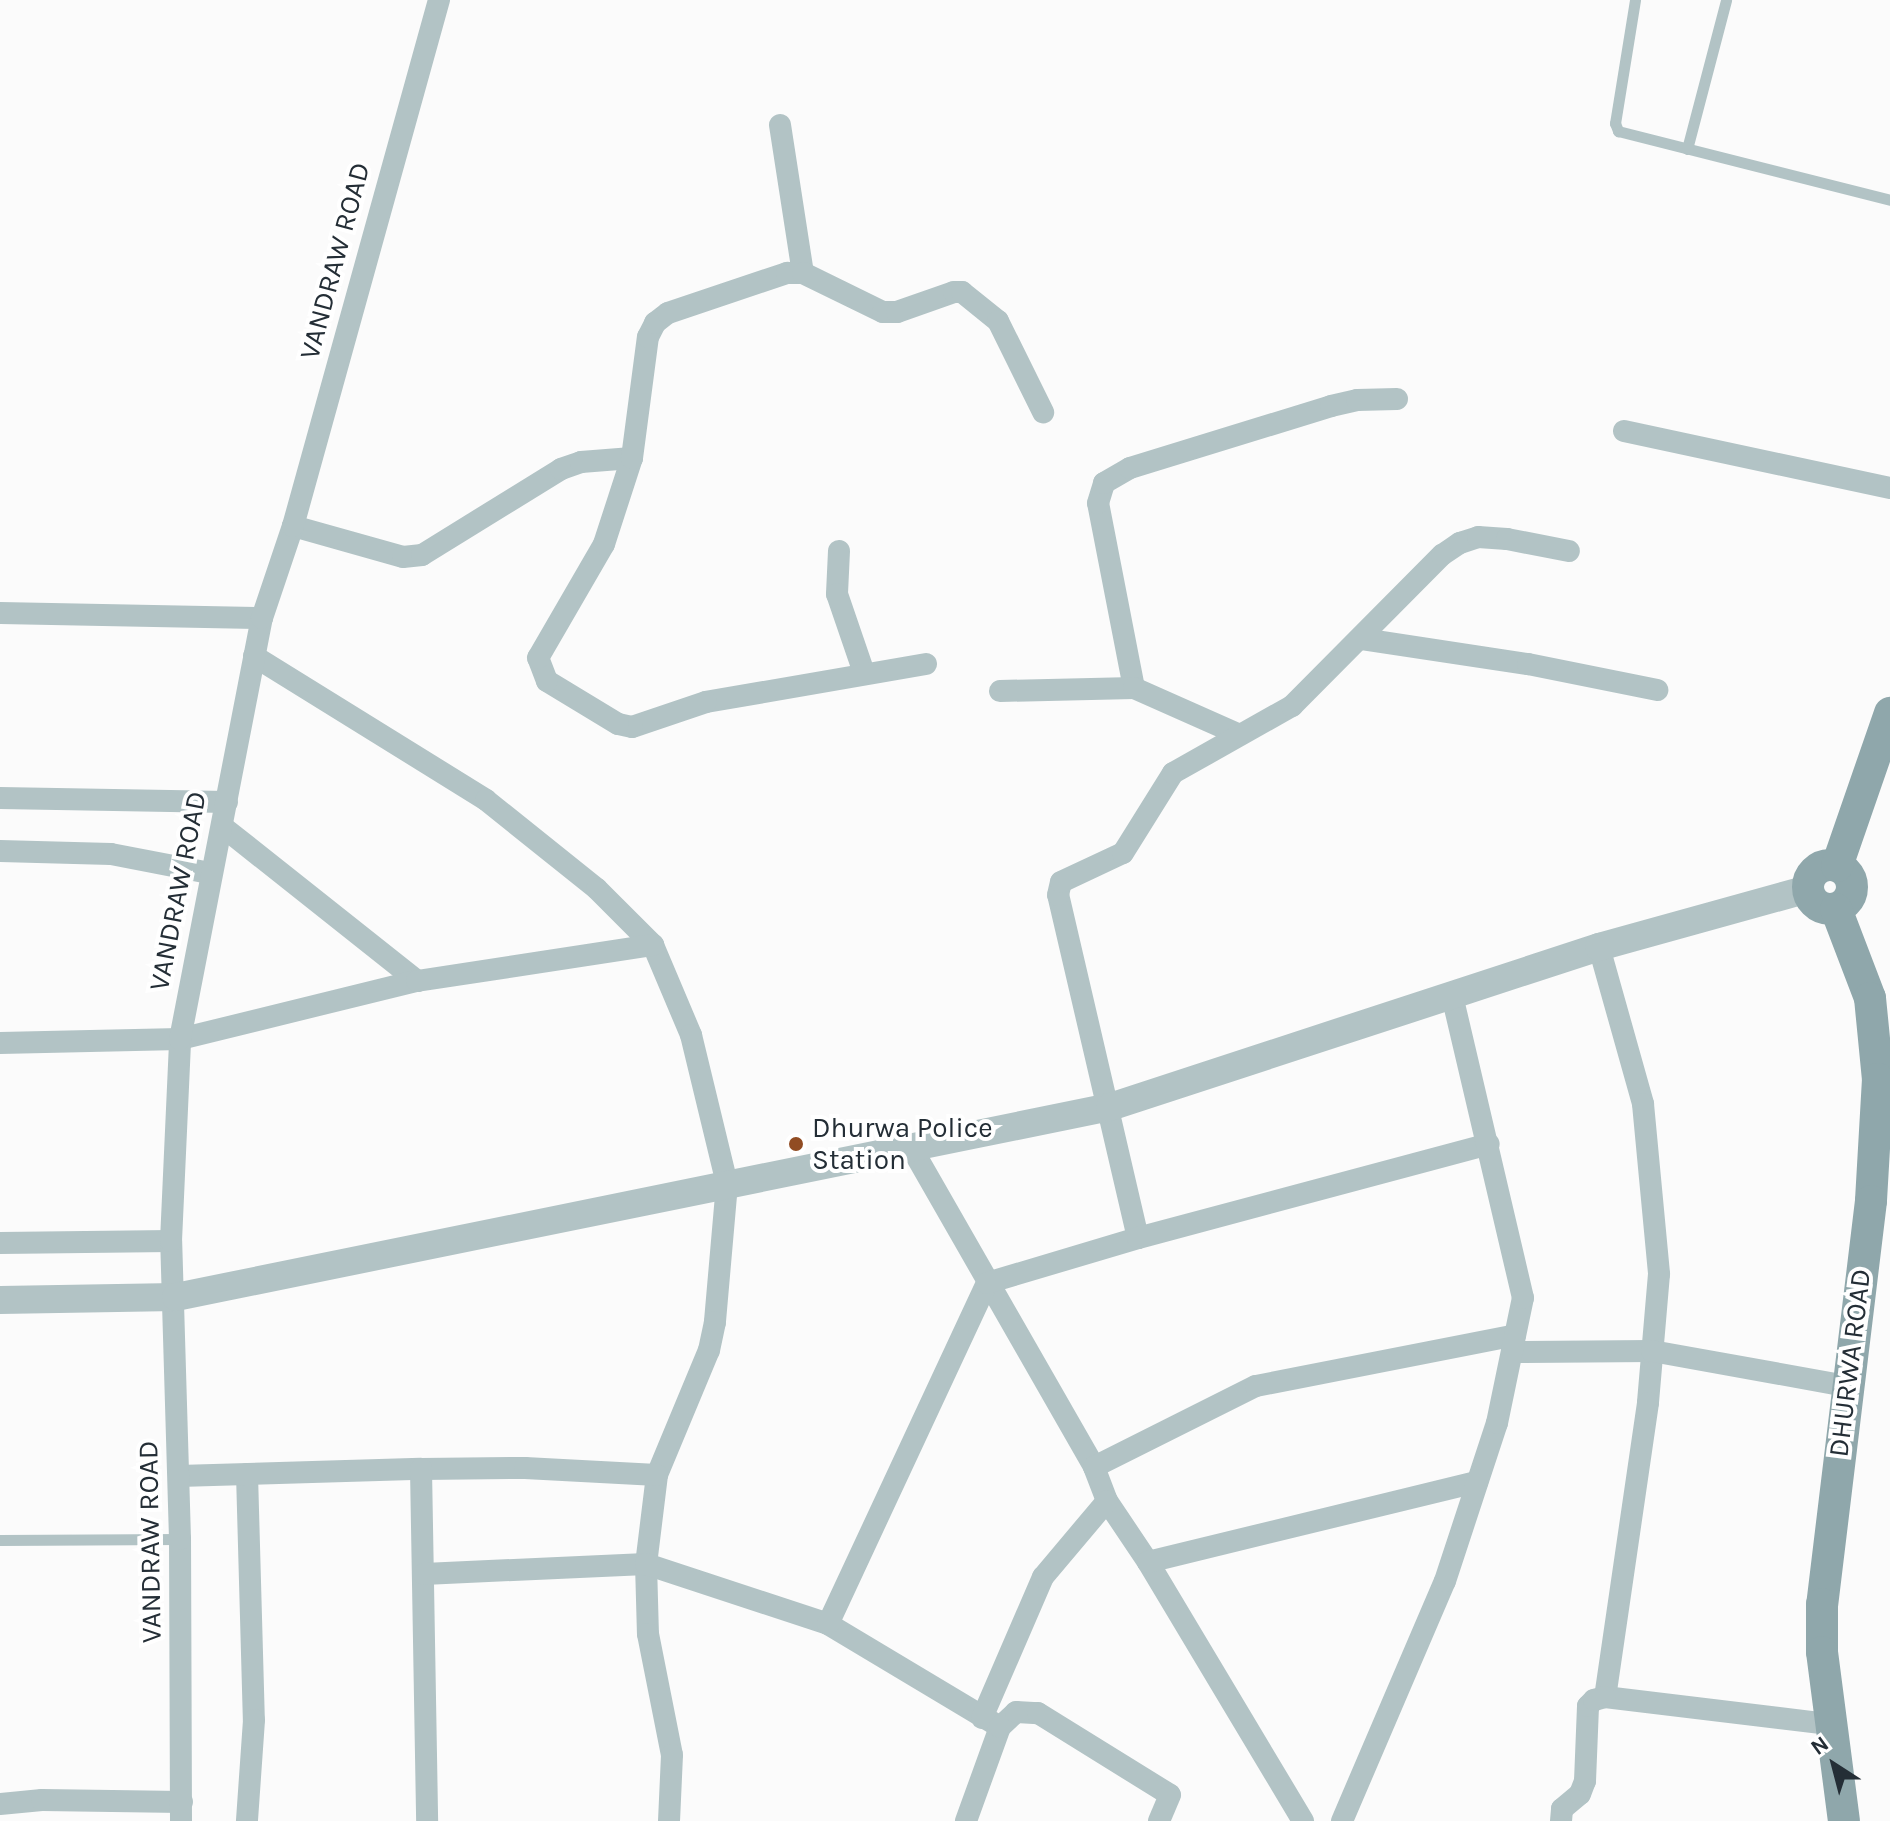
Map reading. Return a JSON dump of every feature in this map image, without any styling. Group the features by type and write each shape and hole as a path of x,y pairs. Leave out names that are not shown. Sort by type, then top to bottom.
{"main road":[{"path":"1837,866 1890,713"},
{"path":"1837,866 1849,874 1853,888 1848,901 1836,909 1820,908 1808,889 1816,870 1837,866"},
{"name":"DHURWA ROAD","path":"1836,909 1870,998 1878,1079 1871,1201 1822,1604 1822,1652 1829,1724 1844,1821"}],"street":[{"name":"VANDRAW ROAD","path":"182,1812 176,1297 171,1241 180,1039 262,618 293,526 439,0"},
{"path":"780,125 803,273"},
{"path":"926,664 706,702 632,727 618,724 547,681 538,658 604,544 632,458 648,337 655,323 668,313 772,277 803,273 883,312 897,312 954,292 969,296 998,321 1043,412"},
{"path":"1134,688 1098,503 1104,483 1130,468 1331,406 1357,400 1397,399"},
{"path":"1624,431 1890,488"},
{"path":"293,526 403,557 422,555 561,469 581,462 632,458"},
{"path":"1138,1238 1058,890 1068,877 1123,853 1173,773 1292,706 1362,639 1442,555 1460,543 1478,537 1507,539 1569,551"},
{"path":"839,551 837,594 864,673"},
{"path":"0,613 262,618"},
{"path":"1362,639 1528,664 1657,690"},
{"path":"254,656 486,800 597,889 653,945 691,1035 727,1184 715,1322 709,1350 657,1475 646,1564 648,1634 672,1755 669,1821"},
{"path":"1000,691 1134,688 1238,734"},
{"path":"0,798 227,802"},
{"path":"223,827 417,981"},
{"path":"0,851 111,854 210,873"},
{"path":"0,1300 176,1297 1110,1107 1599,947 1808,889"},
{"path":"0,1043 180,1039 417,981 653,945"},
{"path":"1599,947 1643,1104 1659,1274 1652,1351 1605,1697"},
{"path":"1342,1821 1445,1581 1497,1423 1523,1298 1452,995"},
{"path":"828,1624 987,1283 1138,1238 1489,1144"},
{"path":"911,1147 1094,1467 1107,1501 1148,1562 1303,1821"},
{"path":"0,1243 171,1241"},
{"path":"1094,1467 1256,1386 1514,1343 1652,1351 1847,1386"},
{"path":"179,1476 525,1468 657,1475"},
{"path":"421,1469 427,1821"},
{"path":"247,1474 254,1720 247,1821"},
{"path":"1148,1562 1477,1482"},
{"path":"966,1821 991,1722 1043,1577 1107,1501"},
{"path":"424,1574 646,1564 828,1624 991,1722"},
{"path":"1561,1821 1562,1809 1580,1794 1585,1781 1588,1706 1594,1700 1605,1697 1829,1724"},
{"path":"991,1722 1016,1712 1038,1713 1170,1795 1159,1821"},
{"path":"0,1804 42,1810 182,1812"}],"lane":[{"path":"1635,0 1615,123 1623,135 1890,200"},
{"path":"1687,149 1726,0"},
{"path":"0,1540 180,1539"}],"place":[{"name":"Dhurwa Police Station","path":"796,1144"}]}
